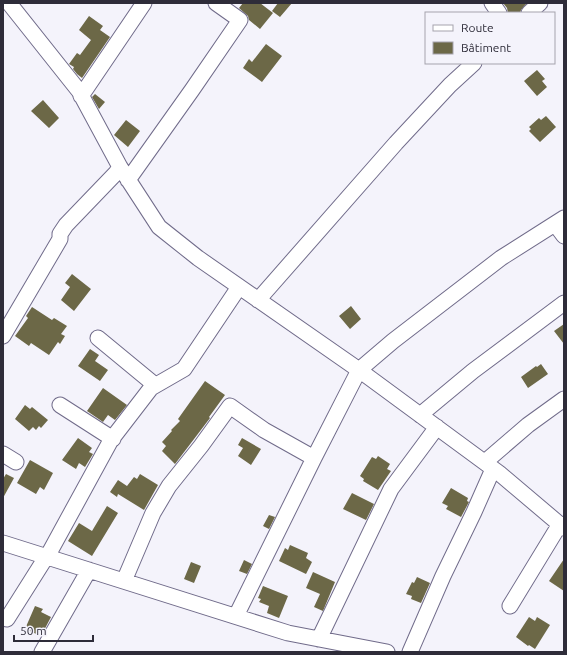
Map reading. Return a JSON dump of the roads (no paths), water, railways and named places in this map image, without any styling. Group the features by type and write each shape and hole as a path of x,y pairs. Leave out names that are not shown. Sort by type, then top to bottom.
{"street":[{"path":"9,3 79,91 120,168 159,227 198,258 438,427 499,473 562,526 510,606"},
{"path":"82,96 144,3"},
{"path":"128,180 240,20 216,3"},
{"path":"492,3 498,12"},
{"path":"530,12 540,3"},
{"path":"258,300 396,143 450,85 473,64"},
{"path":"3,336 60,239 60,234 120,168"},
{"path":"236,616 359,370 393,341 501,258 559,221 564,236"},
{"path":"7,619 47,557 112,438 151,388 184,368 239,287"},
{"path":"420,415 473,371 564,303"},
{"path":"98,338 155,385"},
{"path":"410,652 443,576 474,512 489,466 528,425 564,399"},
{"path":"60,405 112,438"},
{"path":"124,581 153,513 168,486 201,446 230,406 264,430 314,458"},
{"path":"319,639 391,489 438,427"},
{"path":"3,454 16,462"},
{"path":"3,543 288,633 387,652"},
{"path":"42,652 89,570"}]}
